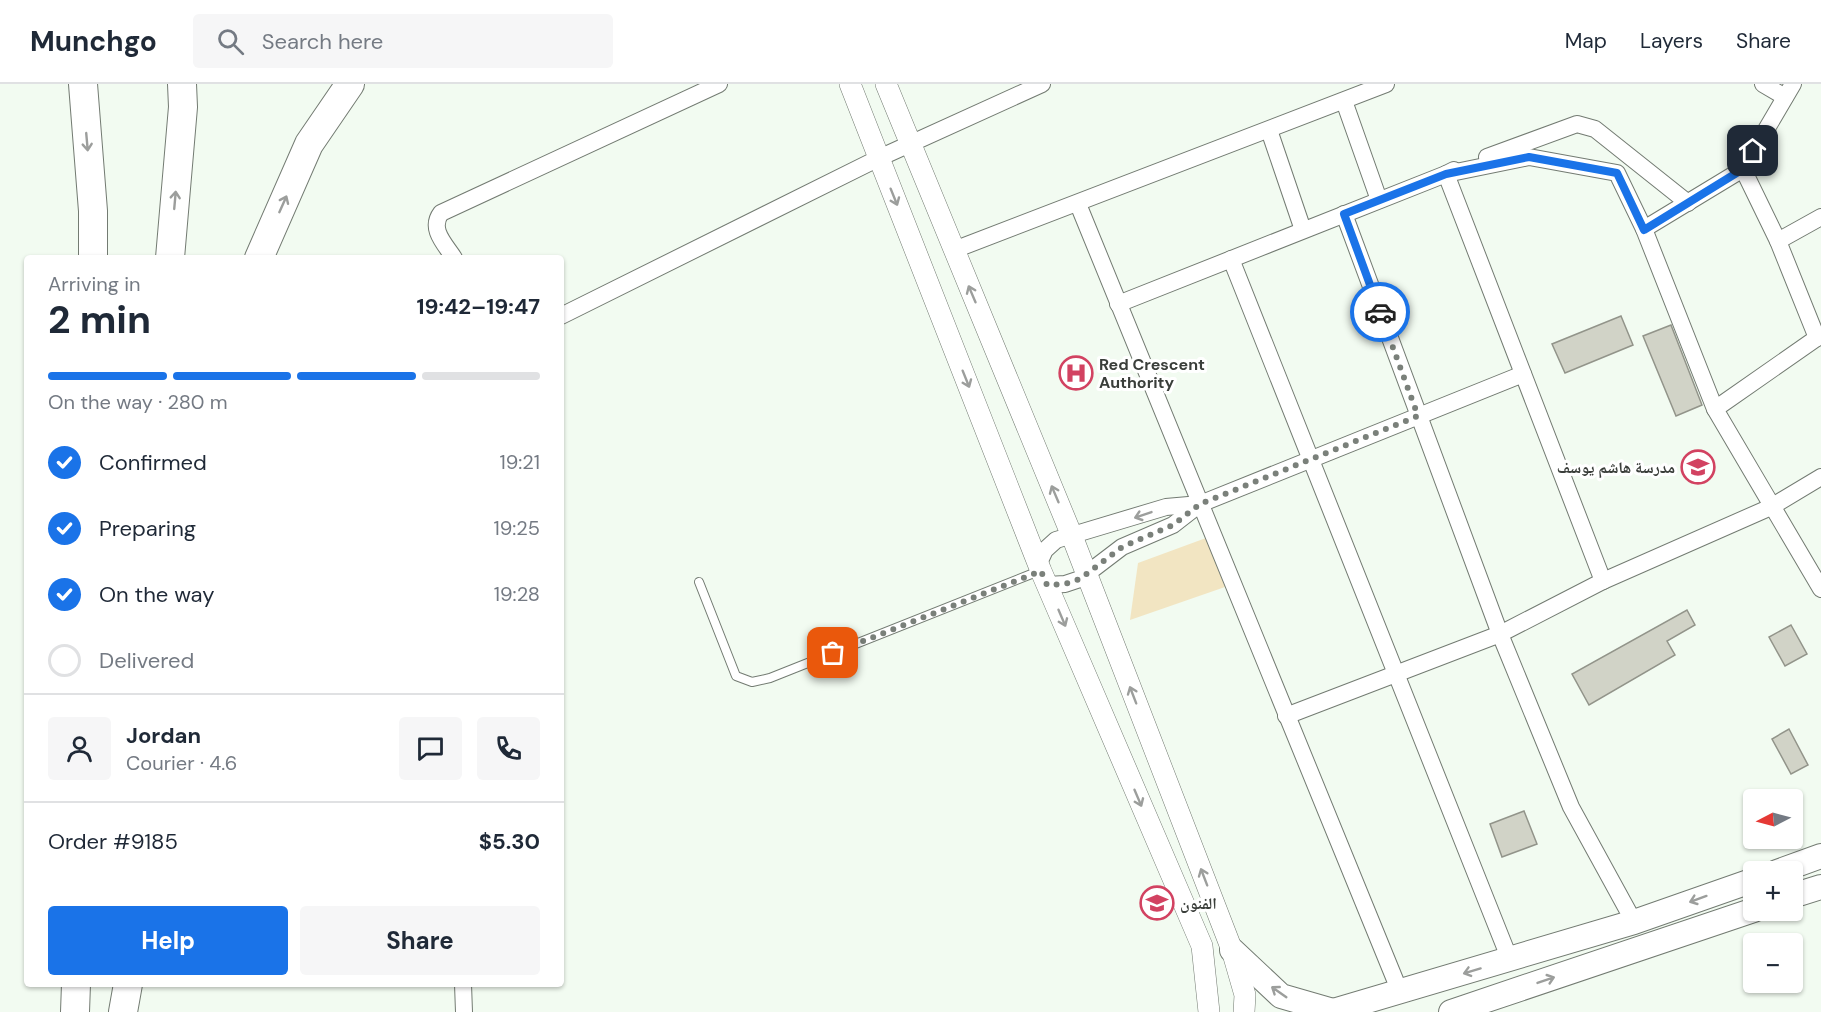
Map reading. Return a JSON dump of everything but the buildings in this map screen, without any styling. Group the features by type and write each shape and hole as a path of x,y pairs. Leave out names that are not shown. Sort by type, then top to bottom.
{"highway":[{"path":"83,84 93,211 93,255"},
{"path":"260,255 309,144 350,84"},
{"path":"171,255 182,95"},
{"path":"75,1012 76,987"},
{"path":"120,987 121,1012"},
{"path":"121,1012 127,987"}],"main road":[{"path":"1803,863 1821,856"},
{"path":"1232,950 1281,996 1332,1012 1634,922 1743,884"},
{"path":"1803,893 1821,887"},
{"path":"1450,1012 1743,914"}],"street":[{"path":"452,255 436,230 436,219 441,213 719,84"},
{"path":"850,84 1042,573 1202,946 1209,1012"},
{"path":"886,84 1087,574 1232,950 1245,995 1244,1012"},
{"path":"954,250 1269,130 1351,94 1386,84"},
{"path":"1644,230 1743,169 1789,91 1763,84"},
{"path":"564,315 879,158 1032,86"},
{"path":"1351,94 1379,200"},
{"path":"1118,304 1577,124 1595,129 1688,203"},
{"path":"1269,130 1303,230"},
{"path":"1446,174 1529,157 1617,173 1644,230 1715,409 1821,589"},
{"path":"1715,409 1819,337 1778,241 1743,169"},
{"path":"1446,174 1603,581"},
{"path":"1078,204 1400,992"},
{"path":"1344,214 1500,634 1571,807 1634,922"},
{"path":"1778,241 1821,217"},
{"path":"1231,259 1510,960"},
{"path":"1042,573 1065,584 1087,574 1122,547 1173,525 1200,504 1523,374"},
{"path":"1286,716 1500,634 1603,581 1771,507 1821,477"},
{"path":"1042,573 1050,545 1166,507 1200,504"},
{"path":"463,987 464,1012"}],"lane":[{"path":"699,582 736,676 752,682 770,678 1042,573"}],"shaded area":[{"path":"1206,538 1225,587 1130,620 1138,563"}],"way so far":[{"path":"833,653 1041,571 1047,585 1065,584 1080,579 1122,547 1173,525 1200,504 1418,416 1380,312"}],"place":[{"name":"Red Crescent Authority","path":"1076,373"},
{"name":"مدرسة هاشم يوسف","path":"1698,467"},
{"name":"الفنون","path":"1157,903"}],"route":[{"path":"1380,312 1344,214 1446,174 1529,157 1617,173 1644,230 1743,169 1753,151"}]}
